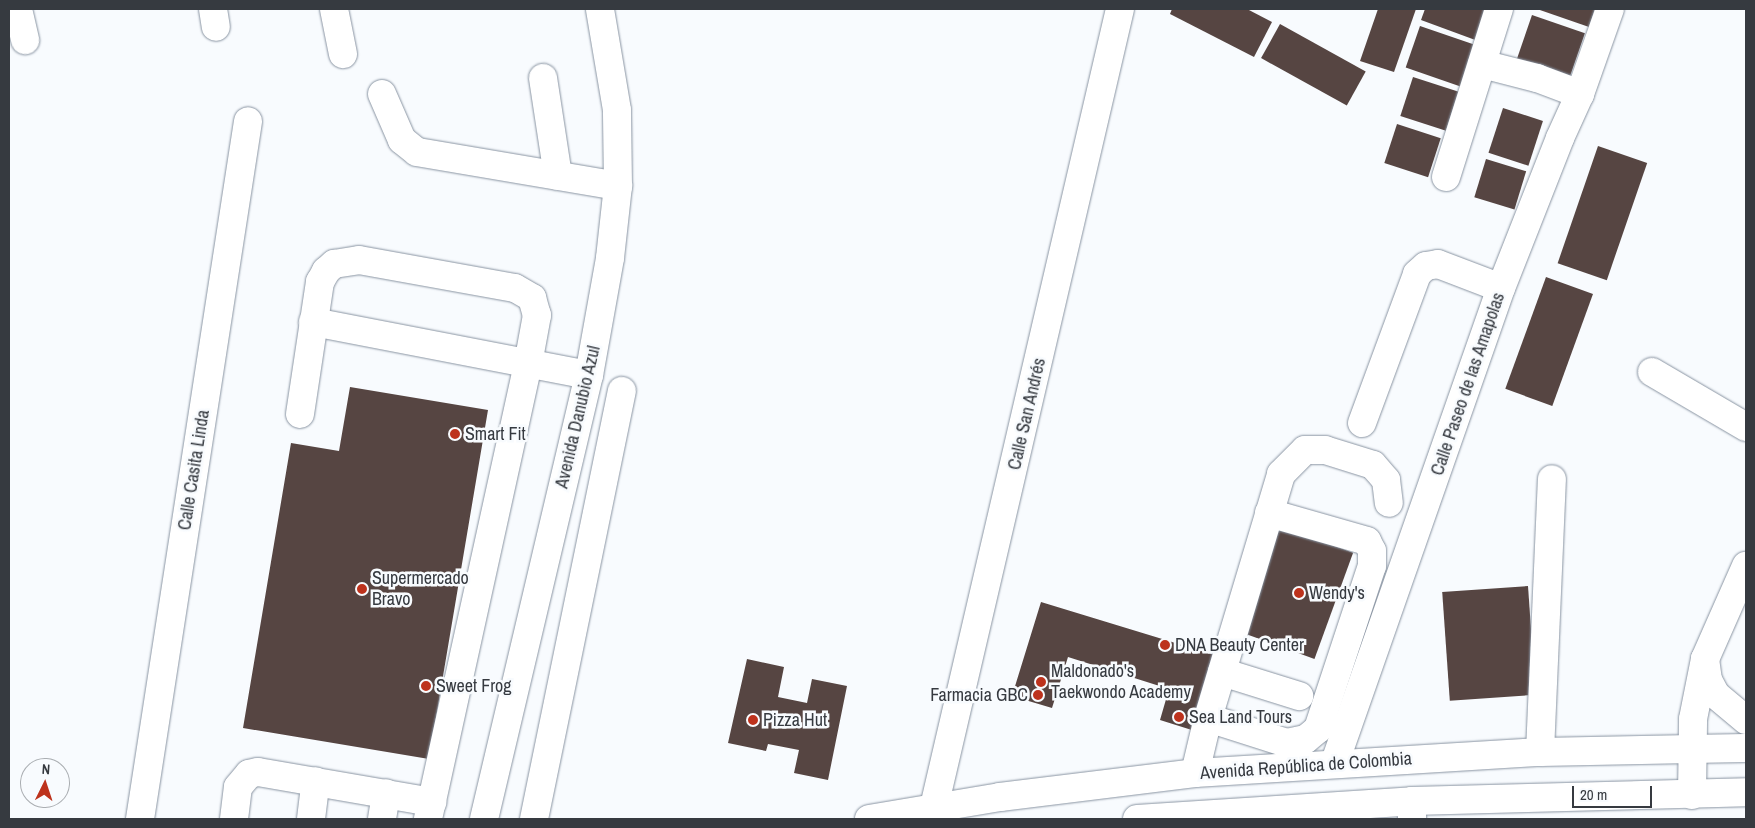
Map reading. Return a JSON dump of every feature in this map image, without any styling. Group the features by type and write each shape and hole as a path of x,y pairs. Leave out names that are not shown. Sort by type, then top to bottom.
{"street":[{"path":"18,9 25,40"},
{"path":"334,9 343,54"},
{"name":"Avenida Danubio Azul","path":"484,819 588,375 618,186 617,110 600,9"},
{"name":"Calle San Andrés","path":"934,813 1120,9"},
{"path":"1446,177 1499,9"},
{"name":"Calle Paseo de las Amapolas","path":"1335,762 1501,288 1560,138 1580,94 1610,9"},
{"path":"1482,64 1537,78 1580,94"},
{"path":"543,78 558,176"},
{"path":"382,94 402,140 417,152 618,186"},
{"name":"Calle Casita Linda","path":"140,819 248,121"},
{"path":"234,819 238,787 249,774 266,771 316,781 384,806 430,810 528,364 537,315 532,298 515,288 359,260 345,260 326,271 320,282 300,414"},
{"path":"1362,423 1417,274 1426,266 1438,264 1501,288"},
{"path":"313,322 588,375"},
{"path":"1652,372 1746,428"},
{"path":"534,819 622,391"},
{"path":"1196,773 1208,718 1281,474 1305,450 1325,450 1373,465 1386,480 1389,503"},
{"path":"1540,752 1552,479"},
{"path":"1208,718 1287,742 1306,739 1318,729 1372,566 1372,551 1367,541 1269,513"},
{"path":"1692,796 1693,719 1706,659 1746,566"},
{"path":"1706,659 1708,680 1716,695 1746,720"},
{"path":"1222,672 1298,696"},
{"name":"Avenida República de Colombia","path":"869,819 934,813 1196,773 1335,762 1540,752 1746,748"},
{"path":"311,819 316,781"},
{"path":"1137,819 1412,810 1746,792"}],"building":[{"path":"1172,9 1247,9 1272,22 1254,57 1170,14"},
{"path":"1378,9 1416,9 1394,72 1360,61"},
{"path":"1425,9 1490,9 1478,41 1421,20"},
{"path":"1537,9 1595,9 1589,27"},
{"path":"1532,15 1585,33 1569,79 1516,60"},
{"path":"1280,24 1366,72 1347,106 1261,58"},
{"path":"1420,26 1478,46 1463,87 1406,68"},
{"path":"1413,77 1459,92 1446,131 1400,116"},
{"path":"1503,108 1543,121 1528,166 1488,153"},
{"path":"1397,124 1441,138 1428,177 1384,163"},
{"path":"1598,146 1647,163 1607,280 1558,263"},
{"path":"1486,159 1526,171 1514,210 1474,197"},
{"path":"1546,277 1593,294 1552,406 1505,389"},
{"name":"Supermercado Bravo","path":"350,387 488,410 429,759 243,728 291,443 339,451"},
{"name":"Wendy's","path":"1277,525 1353,553 1314,659 1238,631"},
{"path":"1528,586 1536,695 1450,701 1442,592"},
{"path":"1041,602 1218,656 1195,731 1160,720 1169,689 1068,657 1052,708 1012,696"},
{"path":"747,659 784,667 778,697 807,703 812,679 847,686 828,780 794,773 799,750 768,744 766,751 728,743"}],"place":[{"name":"Smart Fit","path":"455,434"},
{"name":"Supermercado Bravo","path":"362,589"},
{"name":"Wendy's","path":"1299,593"},
{"name":"DNA Beauty Center","path":"1165,645"},
{"name":"Maldonado's Taekwondo Academy","path":"1041,682"},
{"name":"Sweet Frog","path":"426,686"},
{"name":"Farmacia GBC","path":"1038,695"},
{"name":"Sea Land Tours","path":"1179,717"},
{"name":"Pizza Hut","path":"753,720"}]}
